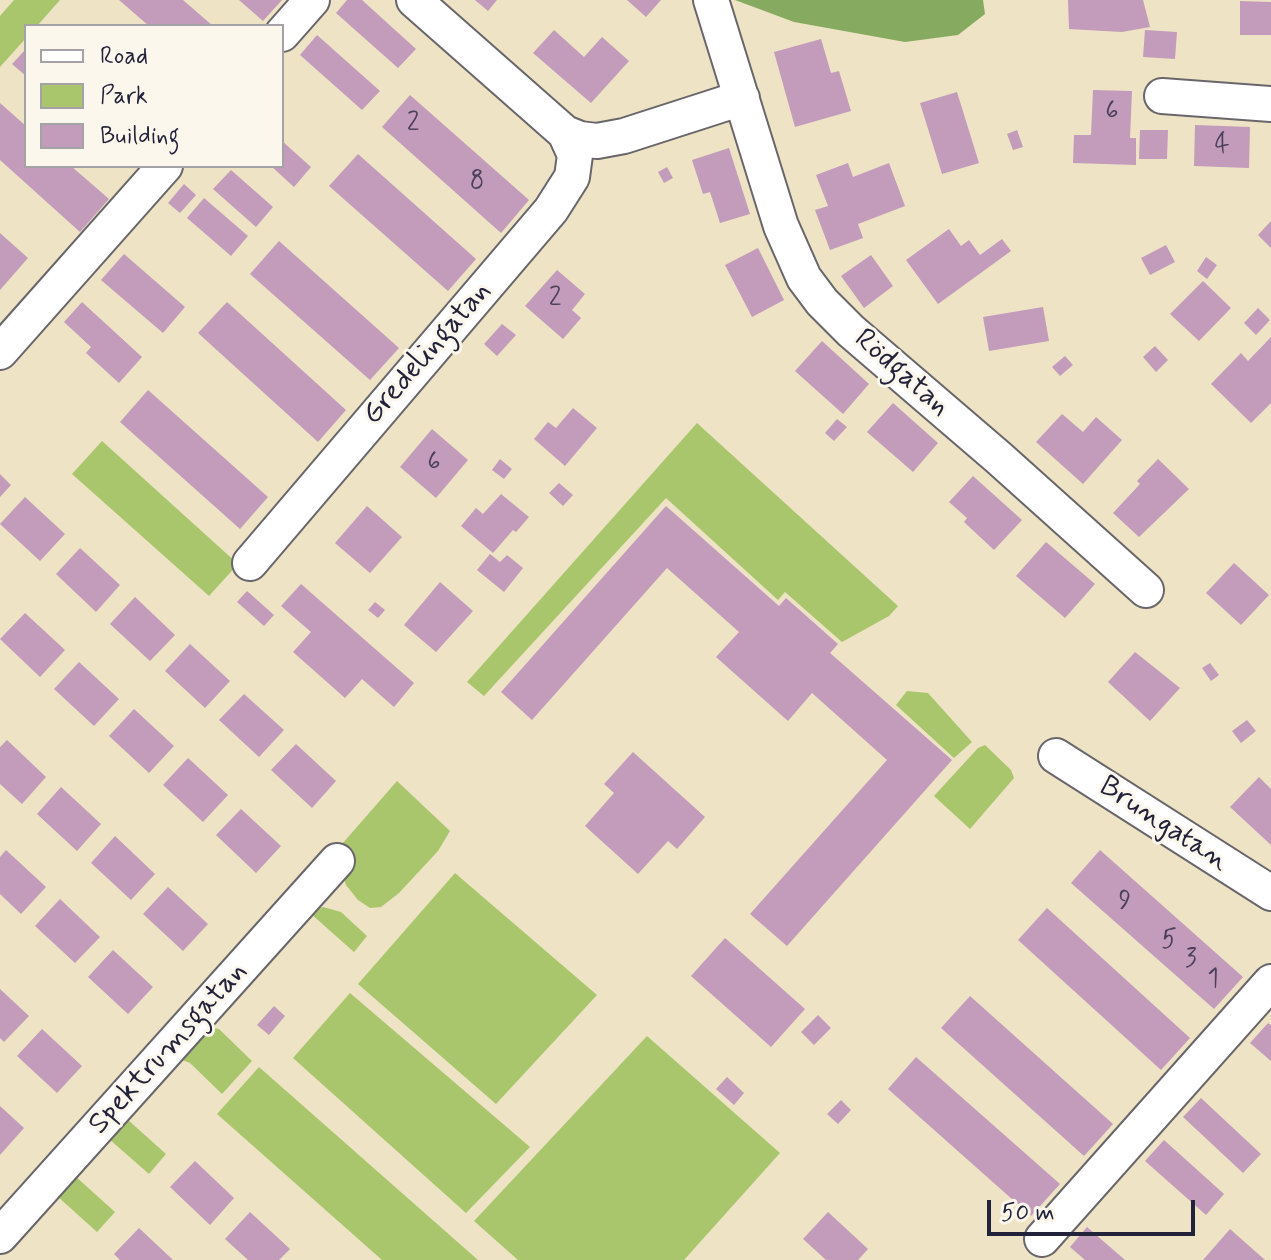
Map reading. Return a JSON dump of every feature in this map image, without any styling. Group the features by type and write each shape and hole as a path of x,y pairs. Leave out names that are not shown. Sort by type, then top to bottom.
{"street":[{"path":"284,32 312,0"},
{"path":"414,0 565,133 597,141 624,136 742,98"},
{"name":"Rödgatan","path":"711,0 790,252 804,278 822,302 851,331 1146,590"},
{"path":"1162,96 1271,104"},
{"name":"Gredelingatan","path":"250,563 551,210 572,177 575,155 565,133"},
{"path":"0,352 163,168"},
{"name":"Brungatan","path":"1056,756 1271,893"},
{"name":"Spektrumsgatan","path":"0,1236 337,861"},
{"path":"1042,1239 1271,982"}],"green space":[{"path":"14,0 60,0 39,24 24,24 24,40 0,67 0,16"},
{"path":"735,0 983,0 985,14 958,35 905,42 794,22"},
{"path":"697,423 898,606 889,616 842,642 785,592 778,600 666,498 484,696 467,682"},
{"path":"102,441 238,564 209,596 72,474"},
{"path":"907,691 928,693 972,742 954,758 896,705"},
{"path":"985,745 1011,770 1014,778 970,829 934,796 978,748"},
{"path":"397,781 450,831 438,851 399,893 381,907 370,908 358,900 346,885 335,852"},
{"path":"455,873 597,995 496,1104 358,984"},
{"path":"323,907 341,912 367,936 354,952 310,913"},
{"path":"350,993 530,1147 466,1213 293,1058"},
{"path":"209,1027 219,1029 252,1061 222,1094 190,1063 180,1059"},
{"path":"647,1036 780,1153 684,1260 518,1260 474,1221"},
{"path":"259,1067 478,1260 382,1260 217,1114"},
{"path":"127,1119 166,1154 149,1174 109,1139"},
{"path":"75,1176 115,1212 97,1232 57,1196"}],"building":[{"path":"119,0 183,0 211,24 147,24"},
{"path":"239,0 282,0 263,21"},
{"path":"347,0 362,0 416,49 398,68 336,13"},
{"path":"475,0 497,0 488,11"},
{"path":"627,0 661,0 646,17"},
{"path":"1068,0 1143,0 1150,27 1122,32 1069,29"},
{"path":"1240,1 1271,2 1271,35 1240,35"},
{"path":"554,30 584,57 602,37 629,61 591,103 533,53"},
{"path":"1145,30 1177,32 1175,59 1143,57"},
{"path":"317,35 380,91 362,110 300,55"},
{"path":"821,39 831,73 839,71 851,111 795,127 774,52"},
{"path":"24,51 24,74 12,64"},
{"path":"1093,90 1132,91 1130,138 1136,138 1136,165 1073,163 1074,135 1091,135"},
{"path":"957,92 979,163 942,174 920,103"},
{"path":"410,95 529,200 501,233 382,127"},
{"path":"0,103 24,124 24,168 73,168 109,199 80,232 0,160"},
{"path":"1195,125 1250,127 1249,168 1194,166"},
{"path":"1017,130 1023,147 1013,150 1007,134"},
{"path":"1140,130 1168,130 1167,159 1139,159"},
{"path":"284,143 311,167 294,187 273,168 284,168"},
{"path":"729,148 750,214 720,223 710,192 703,194 692,160"},
{"path":"358,154 476,259 448,291 329,186"},
{"path":"848,163 853,177 889,163 905,206 858,224 863,238 830,250 815,210 828,206 816,175"},
{"path":"667,167 673,178 664,183 658,172"},
{"path":"231,170 273,207 256,227 213,189"},
{"path":"184,184 196,195 180,213 168,203"},
{"path":"204,198 248,236 231,256 187,218"},
{"path":"1271,221 1271,248 1258,235"},
{"path":"949,229 961,246 969,240 980,255 1002,239 1011,251 938,304 906,260"},
{"path":"0,233 28,258 0,290"},
{"path":"279,241 399,348 370,380 250,274"},
{"path":"1166,245 1175,262 1150,275 1141,258"},
{"path":"758,248 784,300 752,317 725,265"},
{"path":"124,254 185,307 163,333 101,280"},
{"path":"871,255 893,286 864,308 841,276"},
{"path":"1206,257 1217,265 1207,279 1197,271"},
{"path":"557,270 585,294 572,310 581,318 563,339 525,306"},
{"path":"1203,281 1231,308 1199,341 1170,314"},
{"path":"82,302 142,357 119,383 86,353 91,347 64,322"},
{"path":"227,302 346,410 318,442 198,333"},
{"path":"1043,307 1049,341 989,351 983,317"},
{"path":"1258,308 1270,320 1256,335 1244,323"},
{"path":"502,324 516,335 497,356 484,344"},
{"path":"1271,337 1271,403 1251,423 1211,384 1241,353 1248,361"},
{"path":"822,341 869,384 843,414 795,371"},
{"path":"1155,346 1168,360 1156,372 1143,357"},
{"path":"1065,356 1073,365 1060,376 1052,367"},
{"path":"148,390 268,497 240,529 120,422"},
{"path":"893,403 938,443 913,472 867,432"},
{"path":"573,408 597,428 565,466 534,439 548,422 556,428"},
{"path":"1062,414 1083,432 1096,417 1122,440 1083,484 1036,442"},
{"path":"837,419 847,427 834,441 825,433"},
{"path":"432,429 468,460 436,498 400,467"},
{"path":"500,459 512,469 504,479 492,470"},
{"path":"1158,459 1189,489 1139,537 1113,513"},
{"path":"0,474 11,485 0,497"},
{"path":"973,476 1022,520 994,550 964,522 967,518 949,502"},
{"path":"559,483 573,495 563,506 549,493"},
{"path":"501,494 529,517 493,553 461,526 476,508 483,514"},
{"path":"25,497 65,534 40,561 0,524"},
{"path":"367,506 402,537 370,573 335,543"},
{"path":"666,506 779,606 786,598 838,644 830,653 952,760 787,946 750,914 887,760 812,693 788,721 716,657 739,632 667,568 532,720 501,692"},
{"path":"1046,542 1095,584 1065,618 1016,576"},
{"path":"80,548 120,585 96,612 56,574"},
{"path":"490,554 500,562 507,555 523,568 504,592 477,570"},
{"path":"1234,563 1269,595 1241,625 1206,593"},
{"path":"440,582 473,611 436,652 404,625"},
{"path":"301,584 414,683 394,707 362,679 345,698 293,652 311,632 281,606"},
{"path":"247,591 274,615 264,626 237,602"},
{"path":"135,597 175,635 150,661 110,624"},
{"path":"375,602 385,610 378,618 368,610"},
{"path":"25,613 65,650 40,677 0,639"},
{"path":"190,644 230,681 205,708 165,671"},
{"path":"1135,652 1180,688 1150,721 1108,682"},
{"path":"79,662 119,699 94,726 54,689"},
{"path":"1210,663 1219,675 1211,681 1202,668"},
{"path":"244,694 284,730 259,757 219,720"},
{"path":"134,709 174,746 149,773 109,736"},
{"path":"1247,720 1256,731 1241,743 1232,731"},
{"path":"7,740 46,777 22,804 0,784 0,747"},
{"path":"296,744 336,781 312,808 271,770"},
{"path":"633,752 705,817 677,849 668,841 638,874 585,826 614,793 604,784"},
{"path":"188,758 228,795 203,822 163,785"},
{"path":"1259,777 1271,789 1271,845 1230,807"},
{"path":"61,787 101,824 77,851 37,814"},
{"path":"241,809 281,846 256,873 216,835"},
{"path":"115,836 155,874 131,900 91,863"},
{"path":"6,850 46,887 21,914 0,894 0,857"},
{"path":"1100,850 1243,977 1214,1009 1071,883"},
{"path":"168,887 208,924 183,951 143,914"},
{"path":"60,899 100,937 75,963 35,926"},
{"path":"1047,908 1190,1038 1161,1070 1018,940"},
{"path":"725,938 805,1009 771,1047 691,976"},
{"path":"113,950 153,987 128,1014 88,977"},
{"path":"0,989 29,1016 4,1042 0,1038"},
{"path":"970,996 1113,1124 1084,1156 941,1028"},
{"path":"274,1006 285,1016 269,1035 257,1025"},
{"path":"818,1015 831,1028 814,1045 801,1032"},
{"path":"1268,1023 1271,1025 1271,1061 1250,1043"},
{"path":"42,1029 82,1066 57,1093 17,1056"},
{"path":"916,1057 1060,1184 1031,1216 888,1089"},
{"path":"727,1077 744,1093 734,1105 716,1089"},
{"path":"1201,1098 1261,1154 1243,1173 1183,1117"},
{"path":"841,1100 851,1110 838,1124 827,1114"},
{"path":"0,1106 24,1128 0,1155"},
{"path":"1164,1140 1224,1194 1206,1215 1145,1161"},
{"path":"195,1161 234,1198 210,1225 170,1187"},
{"path":"250,1212 290,1249 279,1260 248,1260 225,1239"},
{"path":"828,1212 868,1249 858,1260 826,1260 803,1239"},
{"path":"1087,1227 1125,1260 1085,1260 1070,1247"},
{"path":"139,1228 173,1260 120,1260 114,1254"},
{"path":"1230,1229 1265,1260 1203,1260"}]}
